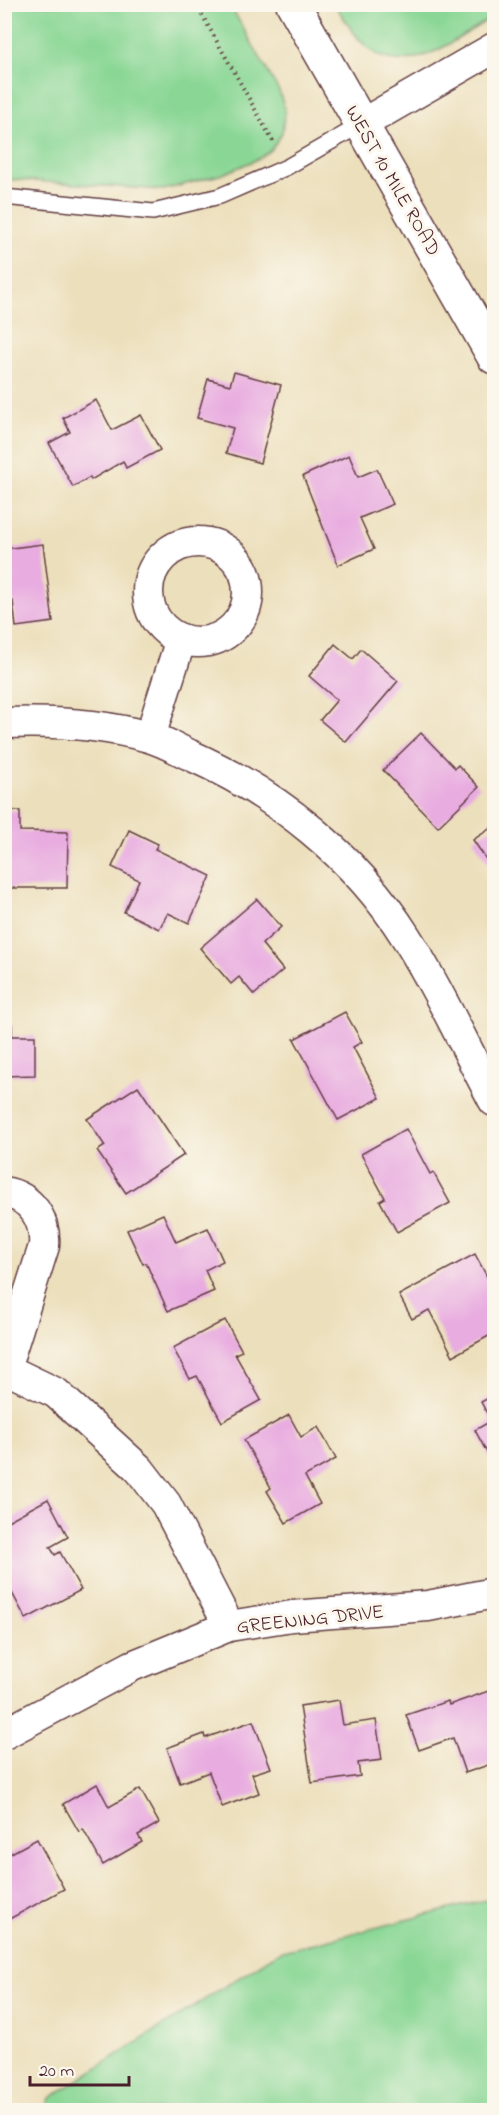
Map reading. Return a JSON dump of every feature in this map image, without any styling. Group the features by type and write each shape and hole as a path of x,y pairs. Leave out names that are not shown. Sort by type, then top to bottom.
{"main road":[{"name":"WEST 10 MILE ROAD","path":"293,4 495,357"}],"street":[{"path":"362,124 495,48"},
{"path":"150,737 182,639"},
{"path":"4,723 66,724 150,737 215,766 278,803 338,852 379,899 406,937 495,1101"},
{"path":"4,1192 22,1198 34,1207 45,1232 44,1246 5,1369 56,1393 139,1469 166,1504 229,1626"},
{"name":"GREENING DRIVE","path":"4,1734 132,1666 229,1626 292,1616 428,1606 495,1593"}],"lane":[{"path":"4,197 153,212 220,196 287,167 362,124"}],"path":[{"path":"196,4 287,167"}],"green space":[{"path":"4,5 230,5 279,91 285,110 282,133 271,150 258,159 223,174 164,190 5,179"},
{"path":"335,5 494,5 494,16 433,52 417,58 400,60 384,58 364,45"},
{"path":"494,1898 494,2110 46,2110 50,2098 279,1952"}],"building":[{"path":"234,372 281,385 260,463 226,453 233,428 197,418 208,379 230,385"},
{"path":"96,400 112,430 141,415 160,450 126,468 123,461 91,480 90,477 73,487 49,443 70,432 63,418"},
{"path":"349,455 358,477 377,469 393,504 360,518 374,549 338,565 303,476"},
{"path":"43,544 53,622 16,627 13,601 4,602 4,549"},
{"path":"335,644 353,659 361,649 398,681 346,742 320,720 337,700 309,676"},
{"path":"421,733 455,768 458,765 479,787 438,827 383,770"},
{"path":"4,810 20,811 20,831 68,832 67,888 4,888"},
{"path":"494,826 494,871 473,840"},
{"path":"129,830 158,844 155,849 211,876 189,923 168,913 159,929 124,912 139,880 112,867"},
{"path":"257,899 281,927 262,944 283,970 254,995 239,977 231,984 200,948"},
{"path":"345,1012 362,1042 353,1047 380,1098 338,1120 294,1039"},
{"path":"12,1025 12,1036 35,1036 35,1075 4,1076 4,1026"},
{"path":"138,1086 184,1155 126,1193 97,1151 105,1146 87,1119"},
{"path":"406,1129 430,1174 433,1172 450,1203 397,1232 380,1201 385,1198 361,1154"},
{"path":"163,1214 176,1242 208,1228 223,1261 205,1270 214,1291 168,1311 146,1263 143,1264 127,1230"},
{"path":"475,1254 494,1290 492,1301 494,1333 453,1356 429,1310 412,1319 399,1295"},
{"path":"225,1320 242,1351 235,1354 261,1400 222,1422 197,1376 190,1379 173,1348"},
{"path":"494,1395 494,1466 475,1430 491,1421 481,1402"},
{"path":"289,1415 301,1437 318,1427 336,1459 305,1476 320,1504 286,1523 267,1491 271,1488 244,1440"},
{"path":"48,1499 68,1537 50,1547 55,1555 60,1552 81,1590 26,1619 11,1591 4,1595 4,1523"},
{"path":"494,1689 494,1763 465,1773 453,1738 419,1750 406,1715 448,1701 449,1705"},
{"path":"339,1700 343,1725 376,1720 382,1760 358,1763 360,1776 312,1783 300,1706"},
{"path":"253,1721 271,1768 252,1774 259,1793 222,1807 209,1772 180,1783 167,1748 204,1734 205,1738"},
{"path":"97,1784 109,1807 140,1789 159,1823 138,1835 142,1842 103,1865 83,1829 79,1832 63,1804"},
{"path":"37,1839 64,1889 4,1922 4,1857"}]}
